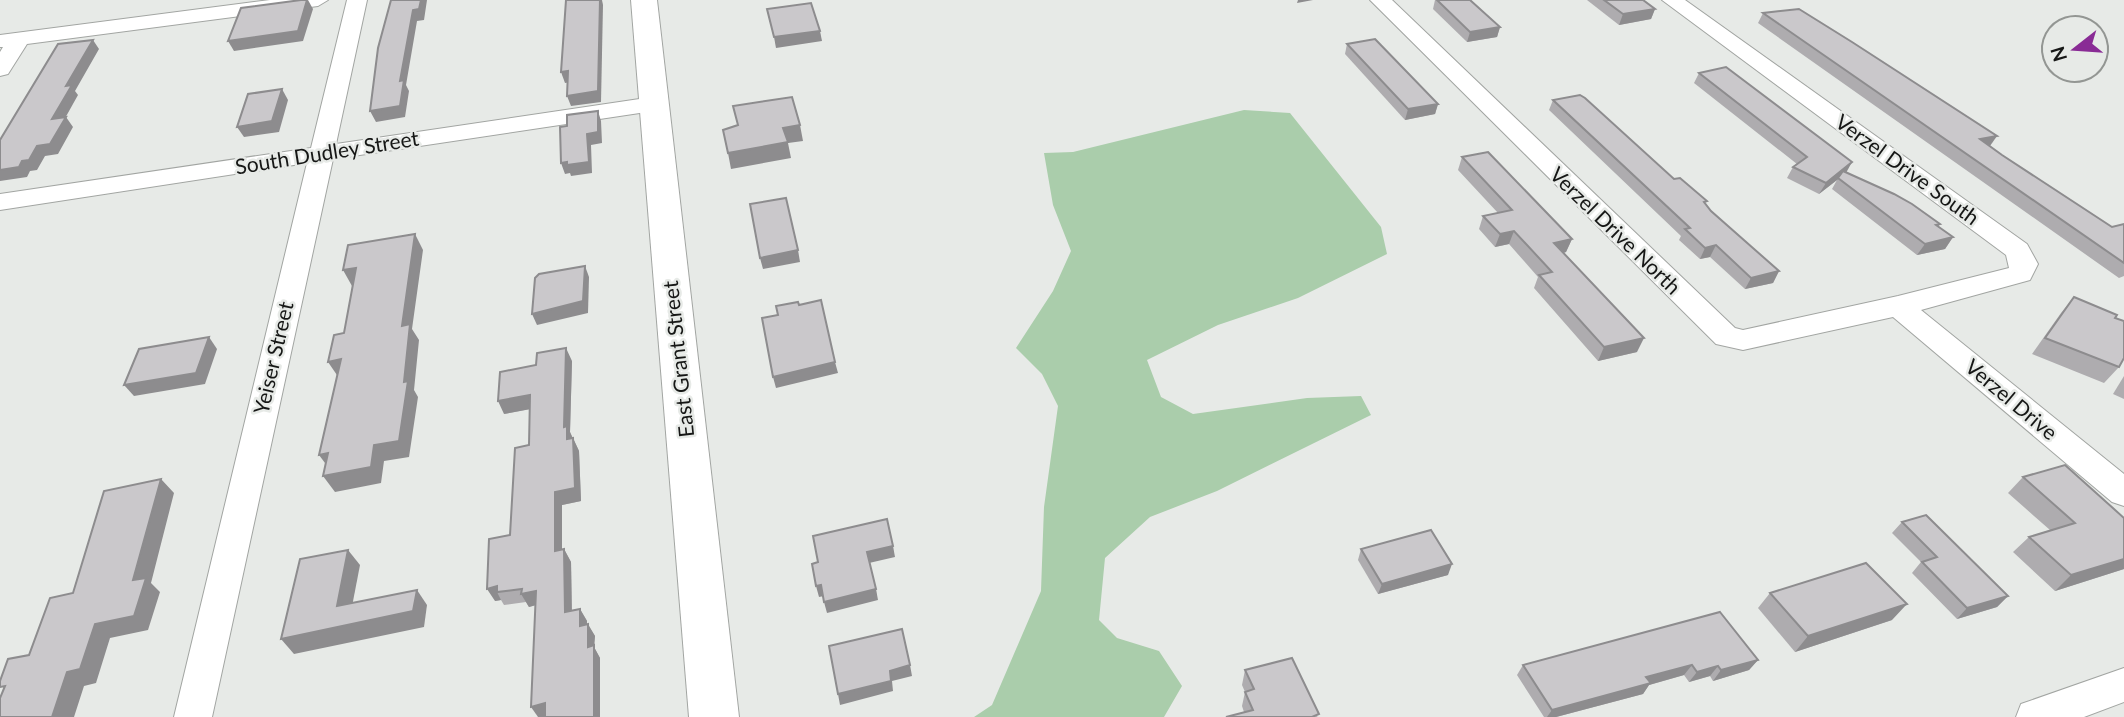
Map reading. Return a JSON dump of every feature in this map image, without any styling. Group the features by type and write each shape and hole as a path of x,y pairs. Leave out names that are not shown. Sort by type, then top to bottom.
{"main road":[{"name":"East Grant Street","path":"644,0 714,717"}],"street":[{"path":"0,69 10,40 318,0"},
{"name":"Yeiser Street","path":"192,717 357,0"},
{"name":"Verzel Drive North","path":"1380,0 1717,332 1743,340 1898,306"},
{"name":"Verzel Drive South","path":"1672,0 2017,250 2024,264 2024,270 2014,278 1898,306"},
{"name":"South Dudley Street","path":"0,202 653,103"},
{"name":"Verzel Drive","path":"1898,306 2124,493"},
{"path":"2035,717 2124,685"}],"green space":[{"path":"1244,110 1290,113 1381,227 1387,254 1298,298 1218,325 1147,360 1161,397 1193,414 1307,398 1361,396 1371,415 1217,491 1150,517 1105,558 1099,620 1117,638 1159,651 1182,686 1164,717 974,717 992,705 1041,591 1044,507 1058,406 1042,374 1016,348 1053,291 1071,251 1053,205 1044,153 1073,152"}],"building":[{"path":"307,0 298,31 228,41 241,8"},
{"path":"391,0 421,0 419,9 413,10 400,81 404,80 400,106 370,111 378,48"},
{"path":"566,0 600,0 598,91 567,96 568,71 561,72"},
{"path":"1437,0 1470,0 1500,27 1470,32"},
{"path":"1604,0 1643,0 1655,9 1623,14"},
{"path":"811,3 820,31 774,37 767,9"},
{"path":"1799,9 1997,136 1980,139 2002,155 2112,227 2124,224 2124,263 1763,13"},
{"path":"1375,39 1438,104 1408,109 1347,44"},
{"path":"93,40 66,86 72,85 52,119 66,117 50,144 37,146 29,160 22,161 19,167 0,170 0,140 58,44"},
{"path":"1726,67 1852,162 1826,183 1793,167 1807,157 1699,73"},
{"path":"282,89 272,121 237,127 248,94"},
{"path":"1580,95 1674,179 1680,178 1707,201 1704,202 1711,211 1779,271 1751,278 1716,245 1705,248 1685,229 1690,228 1553,100"},
{"path":"792,97 800,125 783,128 788,142 728,153 723,130 738,125 733,106"},
{"path":"598,111 598,132 587,134 589,162 567,165 567,162 561,163 560,127 567,126 567,115"},
{"path":"1488,152 1572,239 1554,243 1644,338 1604,347 1539,275 1552,272 1514,231 1500,234 1483,216 1512,210 1462,157"},
{"path":"1843,171 1912,204 1953,237 1925,244 1838,178"},
{"path":"786,198 798,250 760,258 750,204"},
{"path":"415,234 402,326 410,324 404,382 408,381 399,441 374,445 371,467 323,476 328,453 319,455 341,359 328,362 334,335 344,333 356,268 343,270 348,245"},
{"path":"585,266 583,301 532,314 535,278 539,274"},
{"path":"2074,297 2117,315 2115,318 2124,321 2124,358 2119,367 2045,338"},
{"path":"821,300 835,362 773,377 762,318 778,315 776,306"},
{"path":"209,337 196,373 124,385 139,349"},
{"path":"566,348 564,427 567,426 567,439 573,438 575,488 555,492 555,551 564,549 565,612 580,609 580,626 588,624 588,647 594,645 594,717 545,717 545,703 531,707 536,591 521,594 522,589 497,592 497,586 487,589 489,539 510,535 515,448 529,445 530,395 498,401 500,372 536,365 537,353"},
{"path":"2065,465 2124,518 2124,559 2071,575 2029,537 2075,523 2023,477"},
{"path":"161,479 133,580 146,578 134,616 95,624 80,669 67,672 52,717 0,717 0,698 5,686 0,687 0,681 8,659 29,655 50,598 73,593 104,491"},
{"path":"1926,515 2008,596 1967,608 1922,562 1937,557 1902,522"},
{"path":"887,519 893,546 867,552 876,589 824,602 821,585 816,586 812,564 818,562 813,536"},
{"path":"1431,530 1452,564 1382,584 1361,549"},
{"path":"348,550 337,606 417,590 413,611 281,639 300,559"},
{"path":"1866,563 1907,604 1808,636 1770,593"},
{"path":"1720,612 1758,660 1721,670 1718,666 1697,672 1692,665 1646,677 1651,683 1552,710 1523,665"},
{"path":"902,629 910,665 890,671 891,681 838,694 829,646"},
{"path":"1292,658 1319,714 1312,717 1226,717 1253,710 1245,692 1254,689 1245,670"}]}
